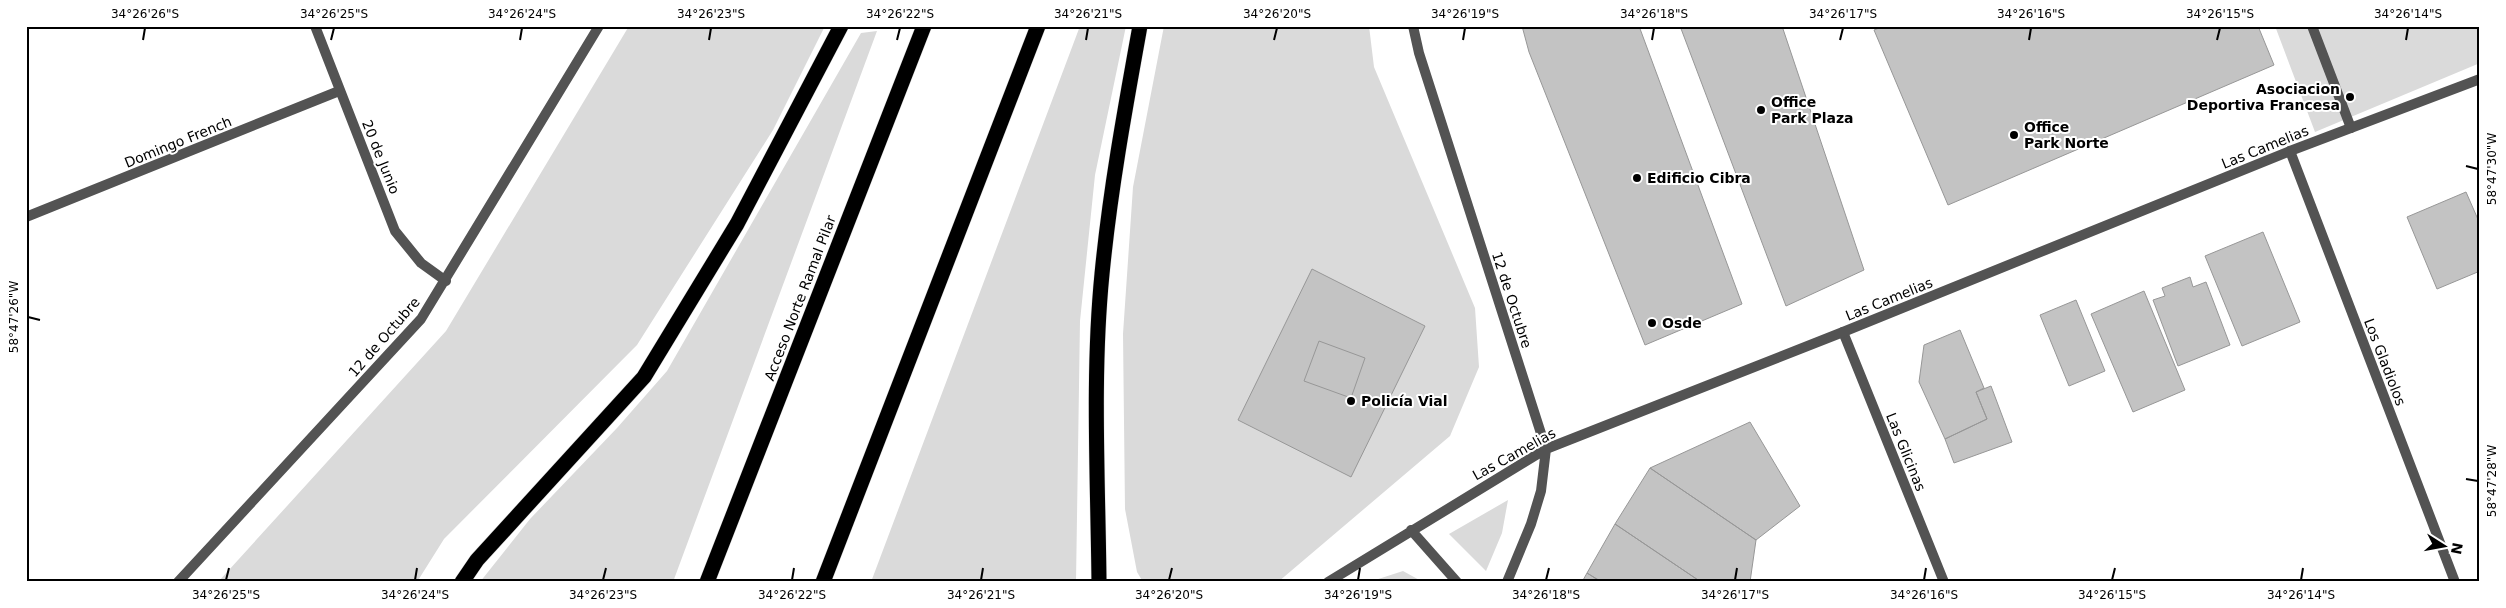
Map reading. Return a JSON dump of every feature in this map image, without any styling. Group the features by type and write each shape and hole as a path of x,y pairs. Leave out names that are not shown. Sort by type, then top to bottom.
{"highway":[{"path":"462,582 477,560 644,377 737,224 841,26"},
{"name":"Acceso Norte Ramal Pilar","path":"707,582 924,26"},
{"path":"822,582 1038,26"},
{"path":"1099,582 1098,359 1102,276 1116,161 1140,26"}],"street":[{"name":"20 de Junio","path":"315,26 395,231 421,263 446,282"},
{"name":"12 de Octubre","path":"178,582 421,319 446,282 599,26"},
{"name":"12 de Octubre","path":"1413,26 1419,53 1546,449 1541,492 1534,516 1506,582"},
{"path":"2312,26 2351,128"},
{"name":"Las Camelias","path":"1328,582 1546,449 1843,332 2290,151 2480,79"},
{"name":"Domingo French","path":"26,217 340,92"},
{"name":"Los Gladiolos","path":"2290,151 2455,582"},
{"name":"Las Glicinas","path":"1843,332 1944,582"},
{"path":"1411,530 1456,582"}],"shaded area":[{"path":"629,26 825,26 773,130 637,345 444,539 417,582 218,582 446,331"},
{"path":"1080,26 1126,26 1095,175 1080,321 1076,582 871,582"},
{"path":"1164,26 1369,26 1374,67 1475,308 1479,367 1450,436 1278,582 1143,582 1137,572 1125,509 1123,334 1133,187"},
{"name":"Asociacion Deportiva Francesa","path":"2275,26 2480,26 2480,63 2315,132"},
{"path":"877,31 673,582 480,582 530,519 617,428 667,371 861,33"},
{"path":"1508,500 1502,533 1486,571 1449,534"},
{"path":"1403,571 1423,582 1369,582"}],"building":[{"name":"Edificio Cibra","path":"1522,26 1639,26 1742,304 1645,345 1529,52"},
{"name":"Office Park Plaza","path":"1680,26 1782,26 1864,270 1786,306"},
{"name":"Office Park Norte","path":"1884,26 2258,26 2274,65 1948,205 1874,30"},
{"path":"2466,192 2480,224 2480,271 2437,289 2407,217"},
{"path":"2263,232 2300,322 2242,346 2205,256"},
{"path":"1312,269 1425,326 1351,477 1238,420"},
{"path":"2190,277 2193,287 2206,282 2230,345 2178,366 2153,300 2165,296 2162,288"},
{"path":"2144,291 2185,390 2133,412 2091,314"},
{"path":"2076,300 2105,371 2069,386 2040,315"},
{"path":"1960,330 1984,388 1976,392 1987,419 1945,439 1919,382 1924,345"},
{"path":"1319,341 1365,358 1351,398 1304,381"},
{"path":"1991,386 2012,442 1954,463 1945,439 1987,419 1976,392"},
{"path":"1750,422 1800,506 1756,540 1650,468"},
{"path":"1650,468 1756,540 1750,582 1701,582 1615,524"},
{"path":"1615,524 1701,582 1601,582 1587,573"},
{"path":"1587,573 1602,582 1582,582"}],"place":[{"name":"Asociacion Deportiva Francesa","path":"2350,97"},
{"name":"Office Park Plaza","path":"1761,110"},
{"name":"Office Park Norte","path":"2014,135"},
{"name":"Edificio Cibra","path":"1637,178"},
{"name":"Osde","path":"1652,323"},
{"name":"Policía Vial","path":"1351,401"}]}
